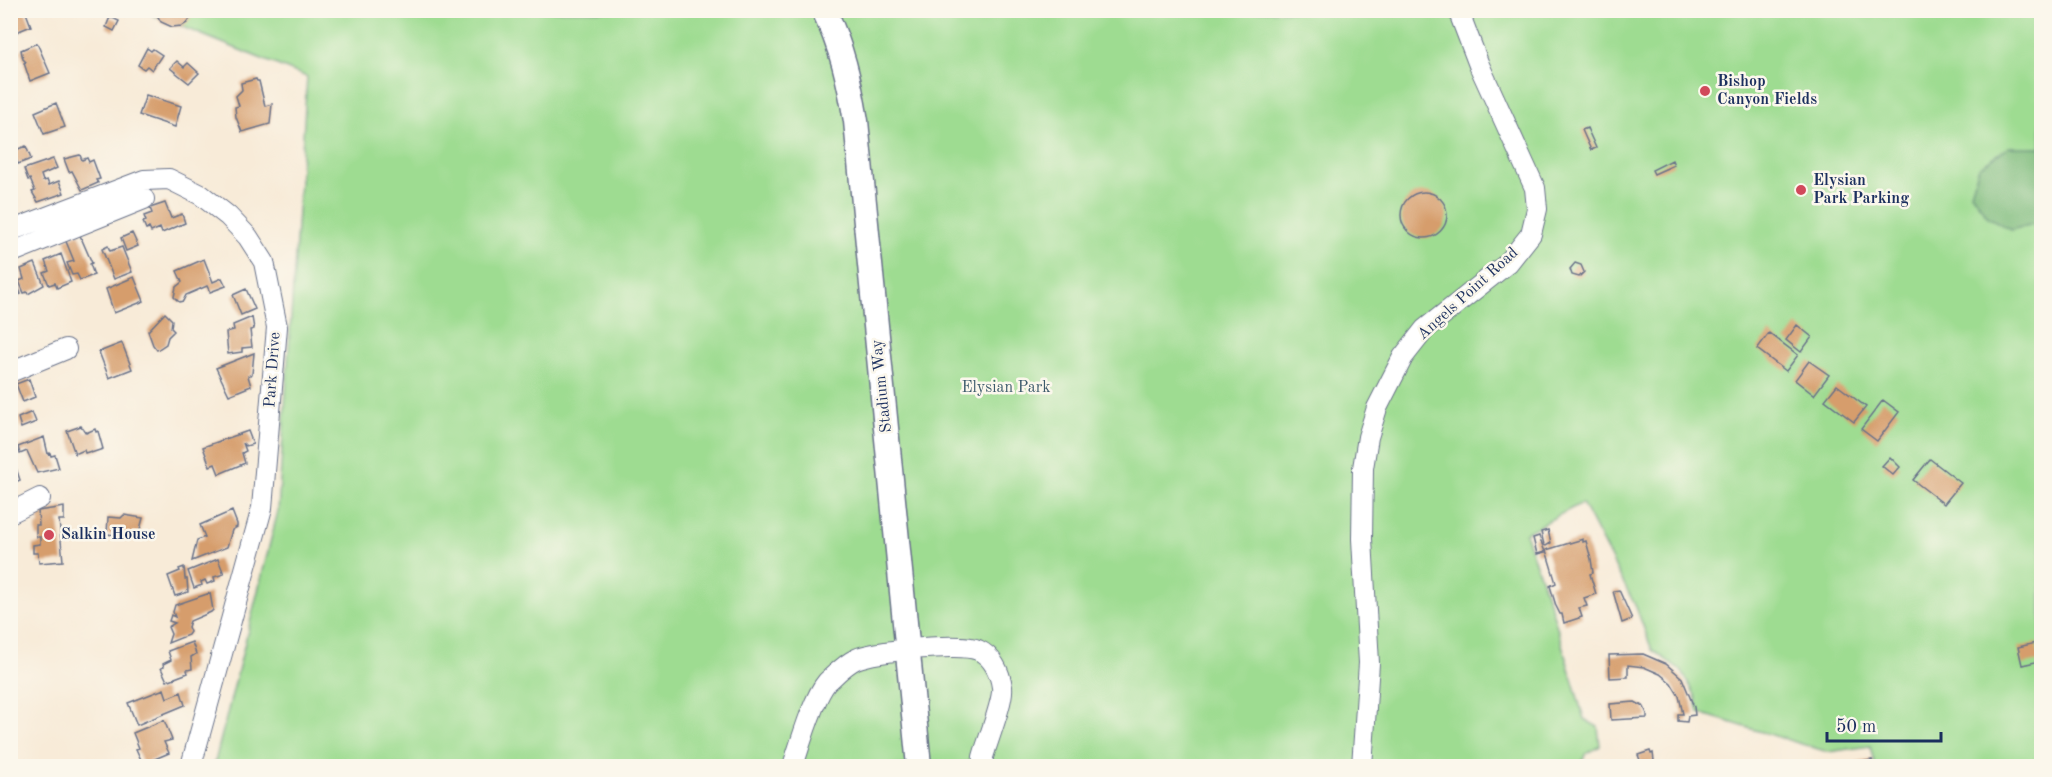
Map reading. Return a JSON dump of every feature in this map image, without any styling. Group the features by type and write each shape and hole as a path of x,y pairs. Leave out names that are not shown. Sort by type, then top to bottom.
{"main road":[{"name":"Stadium Way","path":"824,10 838,40 849,78 856,121 919,766"}],"street":[{"name":"Angels Point Road","path":"1362,766 1369,663 1362,539 1363,468 1374,417 1403,357 1425,329 1508,263 1531,234 1537,209 1535,188 1479,65 1458,10"},
{"name":"Park Drive","path":"10,231 144,180 170,179 201,195 228,216 248,237 264,262 277,327 262,508 191,766"},
{"path":"10,253 144,199"},
{"path":"10,372 66,350"},
{"path":"10,513 40,498"},
{"path":"793,766 806,724 825,685 842,668 857,658 908,649 967,648 978,650 996,666 1003,689 982,766"}],"green space":[{"name":"Elysian Park","path":"143,11 2041,11 2041,766 1875,766 1870,746 1828,752 1699,713 1695,695 1681,670 1652,650 1636,607 1582,503 1525,533 1551,607 1584,719 1598,727 1600,746 1586,754 1579,766 214,766 278,511 307,77"},
{"path":"2009,147 2042,147 2041,222 2011,230 1988,217 1971,193 1979,167"}],"building":[{"path":"10,10 25,10 31,26 14,33 10,28"},
{"path":"154,10 196,10 187,23 172,27 161,22"},
{"path":"110,17 119,21 114,31 106,27"},
{"path":"37,43 50,73 30,81 21,50"},
{"path":"147,48 162,55 152,70 147,66 144,69 138,65"},
{"path":"177,61 184,67 188,63 199,73 189,83 170,68"},
{"path":"256,79 259,81 265,106 272,104 270,124 242,132 236,117 235,107 239,106 236,96 242,90 241,83"},
{"path":"146,95 181,106 175,127 139,115"},
{"path":"56,103 65,127 44,134 35,112"},
{"path":"1587,128 1596,148 1591,150 1582,130"},
{"path":"26,146 31,159 18,164 13,151"},
{"path":"80,155 82,160 87,158 89,162 93,160 100,179 96,180 98,183 82,190 72,171 69,172 64,159"},
{"path":"53,159 57,168 41,175 43,181 47,180 49,185 59,181 64,193 38,202 24,169"},
{"path":"1672,160 1674,165 1654,174 1652,170"},
{"path":"1424,192 1440,199 1447,215 1440,231 1424,238 1408,231 1401,215 1408,199"},
{"path":"165,203 171,218 182,214 185,223 162,233 160,228 151,232 149,228 146,229 143,222 146,221 144,216 152,213 150,208"},
{"path":"79,233 92,263 90,264 94,275 80,280 77,274 72,275 67,263 74,261 65,239"},
{"path":"132,233 138,246 126,251 121,238"},
{"path":"108,246 110,251 122,247 132,272 114,279 102,249"},
{"path":"61,254 71,282 57,288 55,283 49,285 44,273 49,271 45,261"},
{"path":"204,259 213,282 222,278 226,286 210,292 207,286 186,295 183,301 179,302 174,297 176,287 182,282 177,271"},
{"path":"35,263 44,285 28,294 24,293 19,281 24,279 21,269"},
{"path":"1575,263 1581,265 1584,272 1579,277 1572,275 1570,269"},
{"path":"12,272 21,294 10,298 10,273"},
{"path":"134,277 144,301 114,313 106,289"},
{"path":"246,289 255,309 241,315 233,295"},
{"path":"165,313 172,320 171,328 174,331 168,337 166,344 157,350 148,331"},
{"path":"252,317 254,329 250,330 252,347 242,348 242,352 228,354 226,332 234,330 233,325"},
{"path":"1797,325 1812,337 1801,352 1786,340"},
{"path":"1769,333 1798,355 1786,371 1757,349"},
{"path":"122,343 132,369 109,378 99,352"},
{"path":"254,353 252,374 248,376 251,386 229,395 216,368"},
{"path":"1809,361 1829,375 1814,395 1795,380"},
{"path":"29,379 35,397 23,402 16,384"},
{"path":"1837,385 1866,407 1854,422 1825,400"},
{"path":"1883,400 1899,412 1877,441 1861,429"},
{"path":"32,412 36,422 21,428 18,418"},
{"path":"81,426 86,433 95,429 96,432 98,431 103,449 91,453 91,451 85,453 84,450 75,454 67,431"},
{"path":"248,431 253,444 246,446 243,443 246,451 242,453 245,463 219,474 215,464 210,466 203,447"},
{"path":"44,437 48,454 55,455 59,468 37,473 27,451 20,454 18,447"},
{"path":"10,450 20,480 10,484"},
{"path":"1890,457 1900,467 1893,475 1882,466"},
{"path":"1930,459 1961,483 1944,504 1913,480"},
{"name":"Salkin House","path":"64,507 64,520 59,520 63,561 39,563 38,553 33,553 33,545 40,544 40,537 37,537 36,533 36,525 39,525 38,511"},
{"path":"232,511 237,527 232,530 227,547 192,561 197,540 205,537 200,525"},
{"path":"124,515 143,518 139,533 132,532 131,537 107,534 108,517 121,518"},
{"path":"1548,530 1551,543 1546,546 1541,532"},
{"path":"1539,536 1545,552 1537,554 1533,538"},
{"path":"1583,539 1583,542 1586,541 1591,559 1593,573 1590,574 1596,594 1584,598 1587,606 1579,608 1582,617 1564,623 1550,586 1556,583 1546,550"},
{"path":"218,559 224,574 214,577 215,581 207,584 205,580 201,582 202,585 194,588 188,571"},
{"path":"184,567 188,592 175,596 168,576"},
{"path":"1619,590 1632,619 1622,623 1613,591"},
{"path":"210,593 213,610 190,621 188,635 168,643 171,634 168,627 175,623 169,621 171,615 175,617 173,612 175,605"},
{"path":"192,642 196,654 191,657 192,669 187,670 188,673 167,681 161,668 164,667 163,664 171,660 168,651"},
{"path":"2036,643 2040,661 2022,665 2018,647"},
{"path":"1643,654 1666,664 1682,678 1695,715 1688,716 1687,722 1678,721 1678,714 1683,714 1679,696 1671,683 1660,674 1644,667 1628,665 1628,677 1610,678 1609,655"},
{"path":"164,689 167,698 181,692 185,705 137,725 128,703"},
{"path":"1635,702 1644,707 1647,718 1611,720 1610,704"},
{"path":"164,720 172,740 164,742 169,753 143,764 136,749 139,748 133,733"},
{"path":"1650,751 1651,754 1653,753 1654,761 1642,765 1638,755"},
{"path":"1872,760 1873,766 1847,766 1847,765"}],"place":[{"name":"Bishop Canyon Fields","path":"1705,91"},
{"name":"Elysian Park Parking","path":"1801,190"},
{"name":"Salkin House","path":"49,535"}]}
